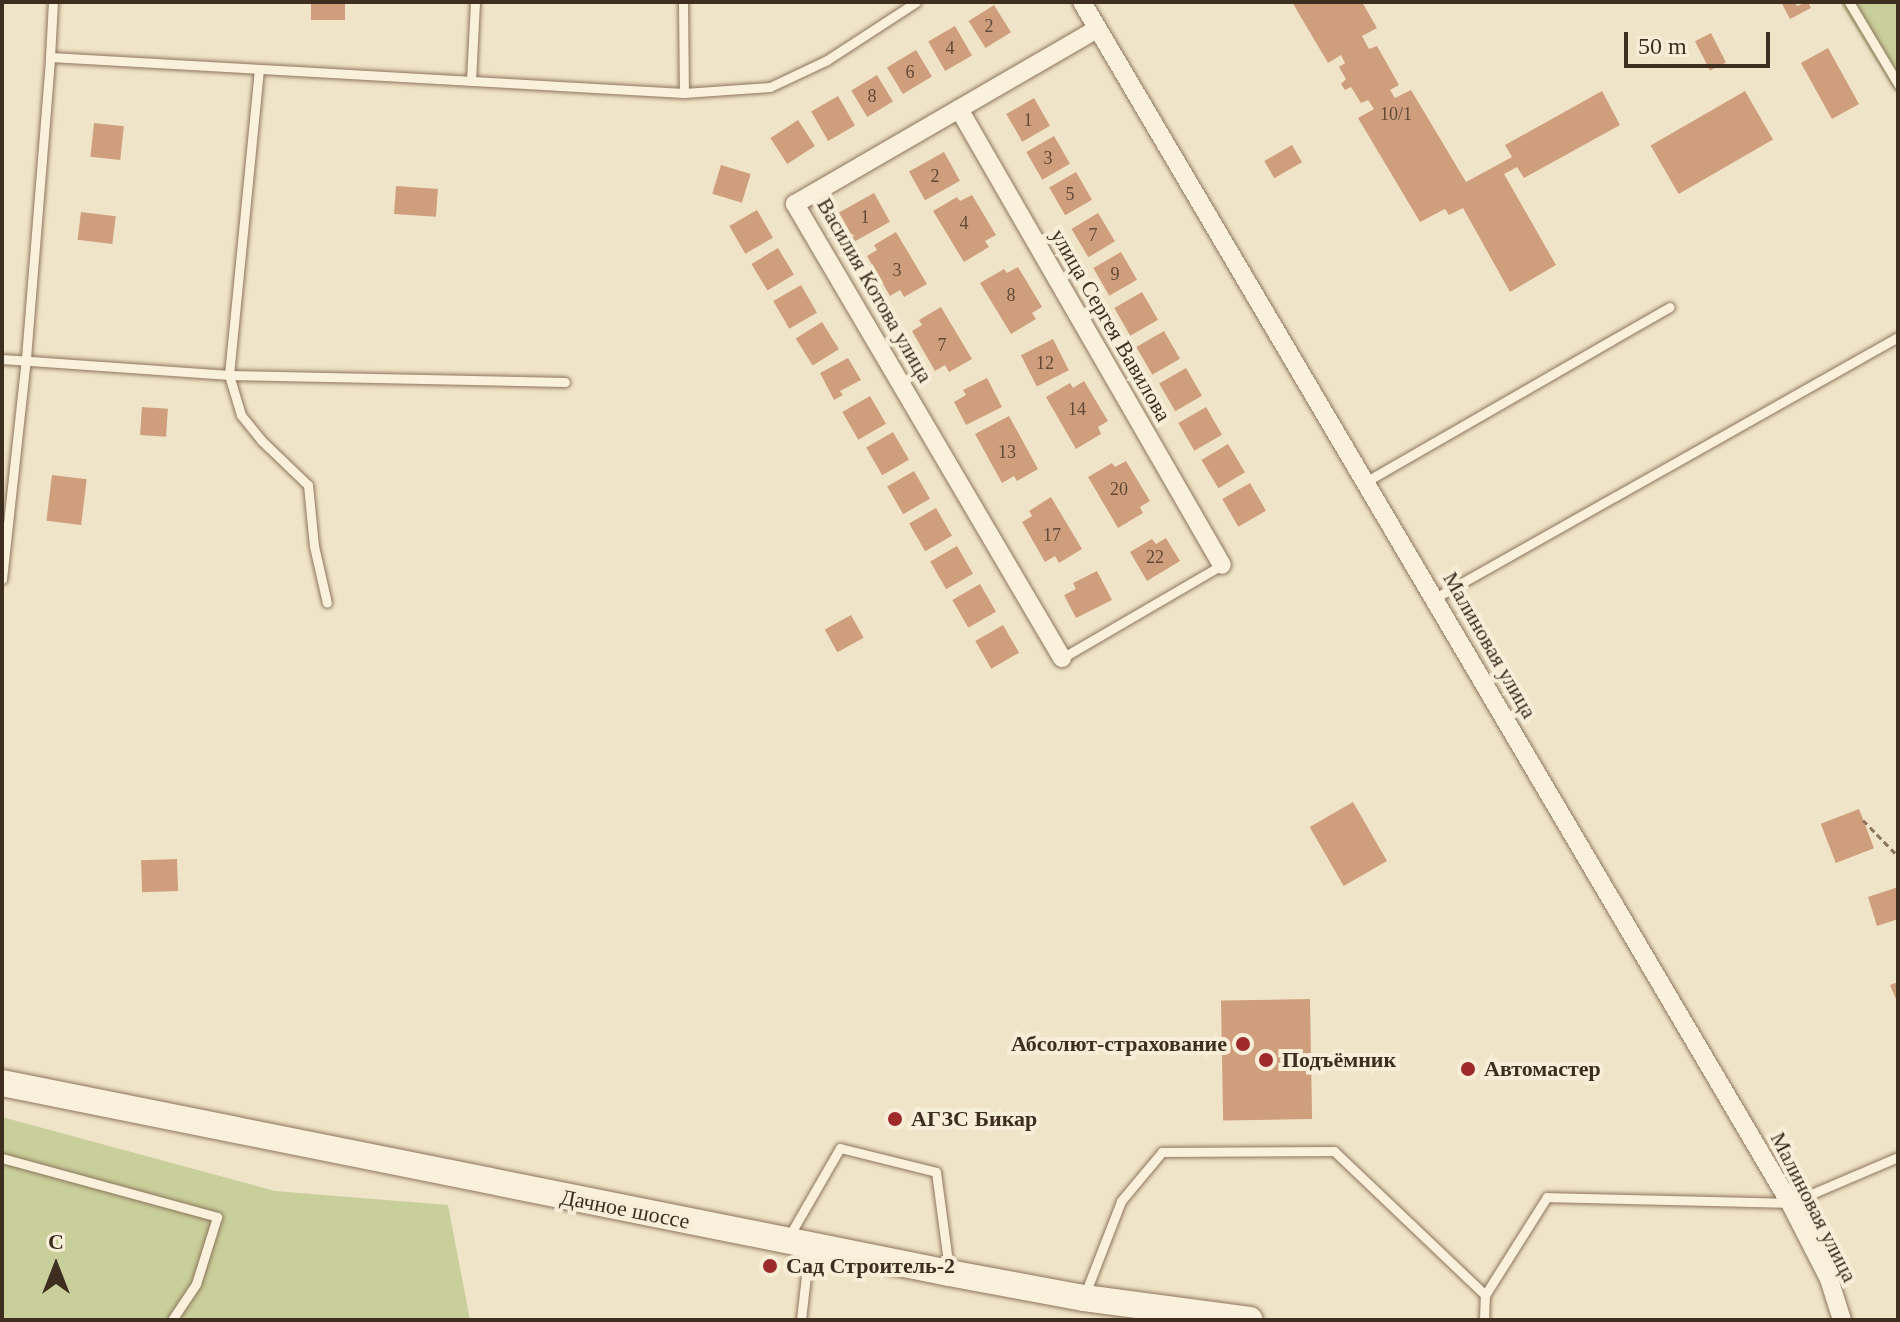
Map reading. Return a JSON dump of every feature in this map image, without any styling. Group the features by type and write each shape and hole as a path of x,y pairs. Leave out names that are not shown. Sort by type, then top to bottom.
{"main road":[{"name":"Дачное шоссе","path":"2,1083 949,1273 1084,1298 1250,1320"}],"street":[{"name":"Малиновая улица","path":"1082,2 1790,1203 1829,1279 1842,1320"},
{"name":"Василия Котова улица","path":"1062,658 795,204 1097,29"},
{"name":"улица Сергея Вавилова","path":"959,109 1222,565"}],"lane":[{"path":"2,579 26,358 53,2"},
{"path":"471,81 475,2"},
{"path":"683,2 684,93"},
{"path":"50,57 684,93 770,87 827,60 916,2"},
{"path":"1849,2 1898,84"},
{"path":"259,69 229,375 241,415 261,440 308,485 314,546 327,603"},
{"path":"1367,481 1669,307"},
{"path":"1435,598 1898,337"},
{"path":"2,359 26,358 229,375 565,382"},
{"path":"1062,658 1222,565"},
{"path":"801,1320 798,1243 840,1148 936,1172 949,1273"},
{"path":"1084,1298 1121,1201 1162,1152 1334,1151 1485,1295"},
{"path":"1484,1320 1485,1295 1547,1197 1790,1203 1898,1157"},
{"path":"2,1158 217,1217 196,1284 172,1320"}],"path":[{"path":"1863,820 1898,856"}],"green space":[{"path":"1840,2 1898,2 1898,96"},
{"path":"2,1117 275,1191 448,1205 470,1320 2,1320"}],"building":[{"path":"311,2 345,2 345,20 311,20"},
{"path":"1292,2 1362,2 1377,28 1362,36 1369,49 1377,46 1399,85 1390,90 1395,98 1411,90 1466,182 1512,157 1505,145 1602,91 1620,125 1524,178 1517,167 1504,174 1556,265 1510,292 1463,208 1449,215 1445,209 1420,222 1358,118 1374,109 1368,100 1361,103 1351,87 1345,90 1341,84 1346,79 1339,67 1345,63 1341,55 1328,63"},
{"path":"1781,2 1795,2 1797,6 1808,2 1811,8 1790,19"},
{"path":"994,5 1011,32 986,48 969,21"},
{"path":"955,26 972,55 945,71 928,42"},
{"path":"1711,33 1726,62 1710,71 1695,41"},
{"path":"1828,48 1859,104 1832,119 1801,63"},
{"path":"916,50 932,77 903,94 887,68"},
{"path":"877,75 893,102 867,117 851,90"},
{"path":"1745,91 1773,139 1679,194 1651,146"},
{"path":"838,96 855,125 828,141 811,112"},
{"path":"1034,98 1050,126 1022,142 1006,114"},
{"path":"798,120 815,146 787,164 770,138"},
{"path":"94,123 124,126 120,160 90,157"},
{"path":"1054,136 1070,164 1042,180 1026,152"},
{"path":"1292,145 1302,162 1274,178 1264,161"},
{"path":"944,152 960,181 925,200 909,171"},
{"path":"721,165 751,174 742,203 712,194"},
{"path":"1076,172 1092,200 1065,215 1049,188"},
{"path":"396,186 438,189 436,217 394,214"},
{"path":"874,193 890,222 855,241 839,212"},
{"path":"972,195 996,235 985,241 989,247 964,262 933,211 957,197 960,201"},
{"path":"757,210 773,238 745,254 729,226"},
{"path":"81,212 116,216 112,244 78,240"},
{"path":"1098,213 1115,241 1088,257 1071,229"},
{"path":"896,232 927,284 904,297 900,290 890,296 867,256 877,250 874,245"},
{"path":"778,248 794,275 767,291 751,264"},
{"path":"1121,252 1137,280 1109,296 1093,268"},
{"path":"1018,267 1042,307 1032,313 1036,319 1011,334 980,283 1004,269 1007,273"},
{"path":"801,285 817,313 789,329 773,301"},
{"path":"1142,292 1158,320 1130,336 1114,308"},
{"path":"941,307 972,359 949,372 945,365 935,371 912,331 922,325 919,320"},
{"path":"822,322 839,349 813,366 796,338"},
{"path":"1164,331 1180,359 1152,375 1136,347"},
{"path":"1053,339 1069,370 1037,387 1021,355"},
{"path":"848,358 861,380 840,391 843,395 834,400 820,373"},
{"path":"1186,368 1202,396 1175,411 1159,384"},
{"path":"987,378 1002,407 966,425 954,402 966,395 963,390"},
{"path":"1084,381 1108,421 1098,427 1101,434 1076,449 1046,397 1070,383 1073,388"},
{"path":"870,396 886,424 858,440 842,412"},
{"path":"142,407 168,409 166,437 140,435"},
{"path":"1206,407 1222,435 1194,451 1178,423"},
{"path":"1009,416 1038,469 1017,481 1014,476 1002,483 975,434"},
{"path":"893,432 909,460 882,475 866,448"},
{"path":"1228,444 1245,472 1218,488 1201,460"},
{"path":"1126,461 1150,501 1140,507 1143,513 1118,528 1088,477 1112,463 1115,467"},
{"path":"914,471 930,499 903,514 887,486"},
{"path":"52,475 87,479 81,525 46,521"},
{"path":"1250,483 1266,511 1238,527 1222,499"},
{"path":"1051,497 1082,549 1059,563 1055,556 1045,562 1022,522 1032,516 1029,511"},
{"path":"936,508 952,536 925,551 909,524"},
{"path":"1166,538 1180,561 1147,581 1130,552 1152,539 1156,544"},
{"path":"957,546 973,574 946,589 930,562"},
{"path":"1097,571 1112,600 1076,618 1064,595 1076,589 1073,583"},
{"path":"980,584 996,612 968,628 952,600"},
{"path":"851,615 864,638 837,652 825,630"},
{"path":"1003,625 1019,653 991,669 975,641"},
{"path":"1353,802 1387,861 1344,886 1310,827"},
{"path":"1859,809 1874,848 1836,863 1821,824"},
{"path":"177,859 178,891 142,892 141,860"},
{"path":"1898,887 1898,919 1877,926 1868,897"},
{"path":"1898,982 1898,1004 1890,985"},
{"name":"Подъёмник","path":"1310,999 1312,1119 1223,1121 1221,1001"}],"place":[{"name":"Абсолют-страхование","path":"1243,1044"},
{"name":"Подъёмник","path":"1266,1060"},
{"name":"Автомастер","path":"1468,1069"},
{"name":"АГЗС Бикар","path":"895,1119"},
{"name":"Сад Строитель-2","path":"770,1266"}]}
